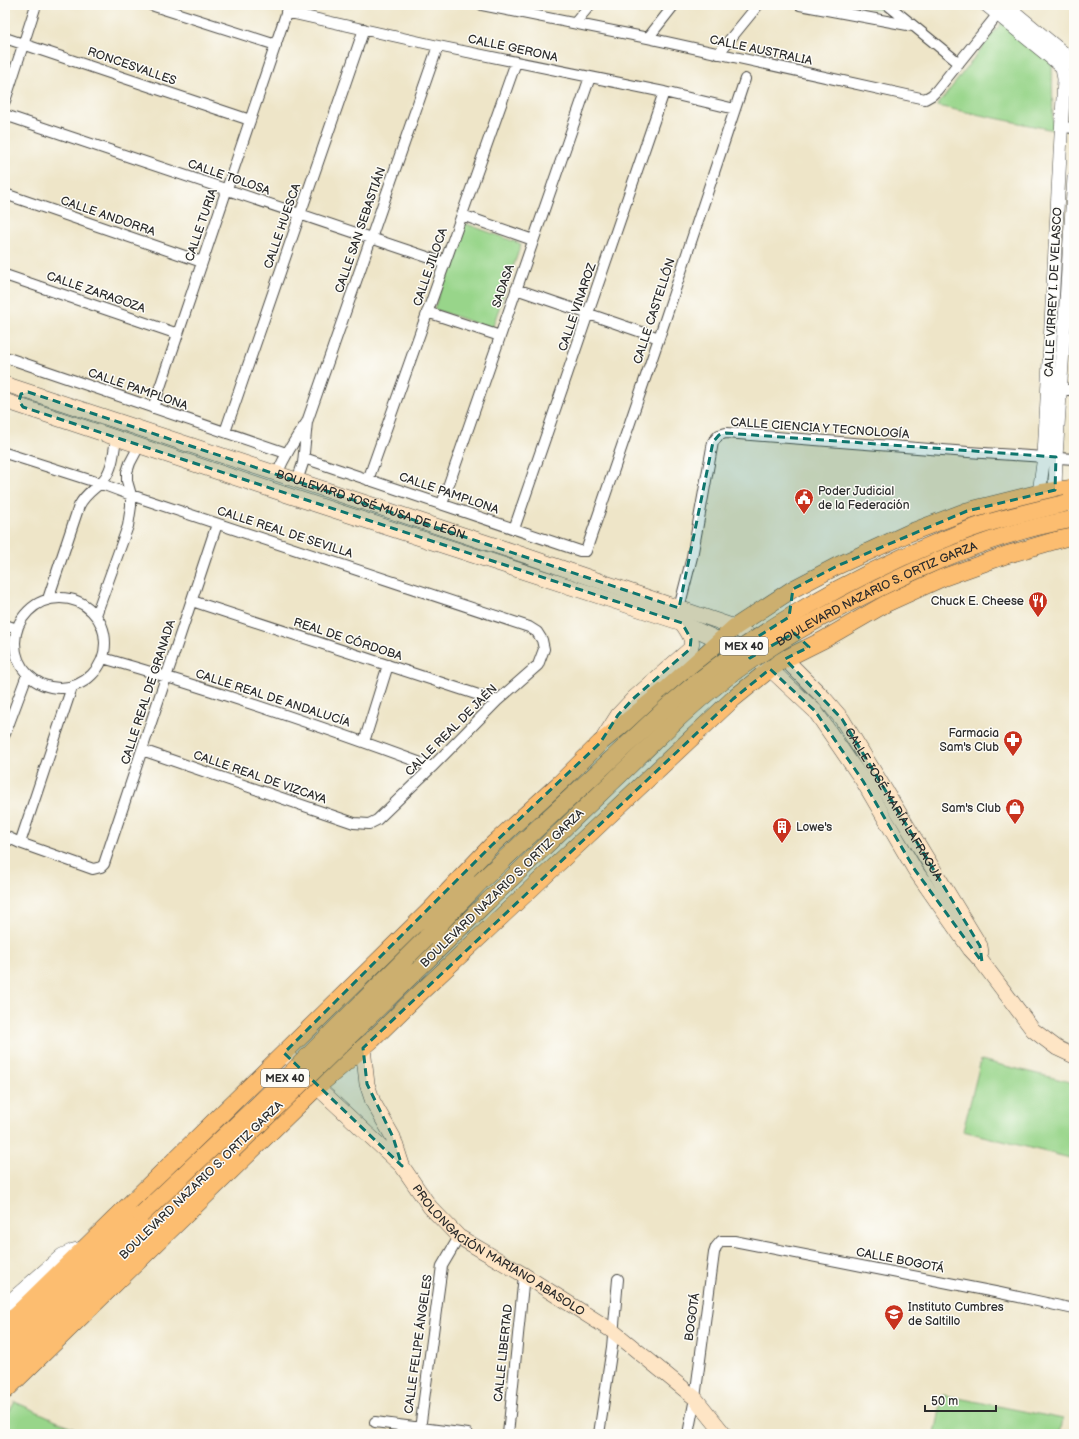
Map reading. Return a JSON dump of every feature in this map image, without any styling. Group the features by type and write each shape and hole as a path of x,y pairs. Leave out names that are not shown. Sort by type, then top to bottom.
{"highway":[{"path":"5,1326 134,1198 169,1166 430,910 491,846 560,783 600,743 688,671 734,628 793,589 837,566 909,533 967,511 1047,492 1074,488"},
{"name":"BOULEVARD NAZARIO S. ORTIZ GARZA","path":"5,1349 141,1215 292,1072 476,887 666,708 695,683 746,645 810,604 864,575 922,549 995,521 1032,510 1070,503"},
{"name":"BOULEVARD NAZARIO S. ORTIZ GARZA","path":"13,1373 30,1345 110,1267 233,1150 489,900 692,706 738,668 827,614 929,564 991,539 1043,525 1072,525"},
{"path":"5,1391 13,1373 317,1087 363,1048 733,699 770,669 785,659 887,603 942,578 1006,555 1072,525"},
{"path":"793,589 788,605 792,629 796,638 809,647"},
{"path":"688,671 696,668 705,668 721,675 727,682 733,699"},
{"path":"430,910 476,887"},
{"path":"460,928 527,894"},
{"path":"77,1277 96,1249 158,1181 169,1166"}],"main road":[{"name":"BOULEVARD JOSÉ MUSA DE LEÓN","path":"5,384 512,552 734,628"},
{"path":"23,407 18,397 20,394 28,392"},
{"name":"BOULEVARD JOSÉ MUSA DE LEÓN","path":"5,401 682,623 720,640"},
{"path":"237,478 281,485 290,484 297,481"},
{"path":"600,743 618,715 634,698 690,650 692,642 691,638 682,623"},
{"name":"CALLE JOSÉ MARÍA LAFRAGUA","path":"734,628 785,659 829,703 842,719 980,946 982,962"},
{"name":"CALLE JOSÉ MARÍA LAFRAGUA","path":"720,640 770,669 814,711 863,781 916,870 970,949 982,962 1033,1030 1057,1048 1074,1056"},
{"path":"857,743 857,760 863,781"},
{"path":"363,1048 367,1084 373,1102 393,1137 402,1166"},
{"name":"PROLONGACIÓN MARIANO ABASOLO","path":"284,1053 317,1087 402,1166 430,1207 459,1237 524,1275 614,1332 695,1398 724,1434"}],"street":[{"path":"5,101 36,5"},
{"path":"151,5 276,45"},
{"name":"CALLE AUSTRALIA","path":"482,5 506,7 924,99 932,95 937,90 1002,10"},
{"path":"575,23 590,5"},
{"path":"648,38 674,5"},
{"path":"718,54 758,5"},
{"path":"800,5 913,26"},
{"path":"888,5 959,63"},
{"path":"986,5 1002,10 1070,62"},
{"name":"CALLE TURIA","path":"153,408 288,9"},
{"name":"CALLE GERONA","path":"288,9 364,29 438,46 664,92 735,109"},
{"name":"CALLE HUESCA","path":"225,432 364,29"},
{"name":"RONCESVALLES","path":"5,38 250,120"},
{"name":"CALLE SAN SEBASTIÁN","path":"297,481 304,458 308,422 438,46"},
{"name":"CALLE JILOCA","path":"368,480 516,62"},
{"name":"CALLE VIRREY I. DE VELASCO","path":"1047,492 1050,456 1056,242 1068,127 1064,84 1070,62"},
{"name":"SADASA","path":"442,504 590,77"},
{"name":"CALLE CASTELLÓN","path":"586,551 745,79"},
{"name":"CALLE VINAROZ","path":"514,529 664,92"},
{"name":"CALLE TOLOSA","path":"5,115 445,263"},
{"name":"CALLE VIRREY I. DE VELASCO","path":"1050,456 1069,316 1074,178"},
{"name":"CALLE ANDORRA","path":"5,194 202,262"},
{"path":"462,215 533,240"},
{"path":"1056,242 1072,242"},
{"name":"CALLE ZARAGOZA","path":"5,275 178,334"},
{"path":"516,289 659,338"},
{"path":"428,312 500,336"},
{"name":"CALLE PAMPLONA","path":"5,358 286,453"},
{"path":"1060,390 1074,390"},
{"name":"CALLE SAN SEBASTIÁN","path":"276,474 286,453 308,422"},
{"name":"CALLE CIENCIA Y TECNOLOGÍA","path":"679,608 692,557 713,442 719,435 726,432 968,452 1074,458"},
{"path":"48,599 79,506 84,497 99,483 109,470 116,438"},
{"path":"96,615 131,515 131,495 127,481 127,472 139,446"},
{"name":"CALLE REAL DE SEVILLA","path":"5,454 99,483 217,524 529,626 537,632 542,640 544,649"},
{"name":"CALLE PAMPLONA","path":"304,458 580,551 586,551"},
{"name":"CALLE REAL DE GRANADA","path":"20,843 93,869 101,867 104,864 217,524"},
{"path":"66,598 82,603 96,615 103,628 106,643 103,658 96,671 86,681 72,687 56,689 40,684 27,675 18,661 15,645 17,629 24,615 35,605 48,599 66,598"},
{"name":"REAL DE CÓRDOBA","path":"192,601 497,701"},
{"path":"5,625 17,629"},
{"name":"CALLE REAL DE JAÉN","path":"369,824 377,820 497,701 538,665 544,649"},
{"name":"CALLE REAL DE ANDALUCÍA","path":"103,658 166,676 364,742 432,767"},
{"path":"364,742 388,665"},
{"path":"5,734 27,675"},
{"path":"5,836 20,843 72,687"},
{"name":"CALLE REAL DE VIZCAYA","path":"142,750 354,823 369,824"},
{"name":"CALLE FELIPE ÁNGELES","path":"418,1431 442,1266 459,1237"},
{"name":"CALLE BOGOTÁ","path":"721,1241 742,1243 1074,1308"},
{"name":"BOGOTÁ","path":"688,1434 695,1398 714,1253 716,1247 721,1241"},
{"path":"6,1301 62,1255 73,1250 86,1247"},
{"name":"CALLE LIBERTAD","path":"508,1434 524,1275"},
{"path":"599,1434 614,1332 618,1280"},
{"path":"374,1422 418,1431 468,1434"}],"highlighted area":[{"path":"28,392 679,608 713,442 719,435 726,433 1056,457 1055,490 967,511 837,566 793,589 789,617 743,646 750,658 794,633 809,647 785,659 842,719 980,946 982,962 915,870 863,781 815,711 770,669 733,699 363,1048 367,1084 393,1137 402,1166 284,1053 491,846 600,743 618,715 634,698 690,649 691,639 682,623 23,407 19,401 21,394"}],"green space":[{"path":"853,5 877,5 884,11"},
{"path":"1002,22 1052,62 1053,130 937,106"},
{"path":"464,223 521,244 492,329 434,309"},
{"path":"981,1060 1074,1083 1074,1159 963,1131"},
{"path":"943,1395 1063,1419 1060,1434 935,1434"},
{"path":"15,1402 81,1431 79,1434 5,1434 5,1418"}],"place":[{"name":"Poder Judicial de la Federación","path":"804,515"},
{"name":"Chuck E. Cheese","path":"1038,618"},
{"name":"Farmacia Sam's Club","path":"1013,757"},
{"name":"Sam's Club","path":"1015,825"},
{"name":"Lowe's","path":"782,844"},
{"name":"Instituto Cumbres de Saltillo","path":"894,1331"}]}
